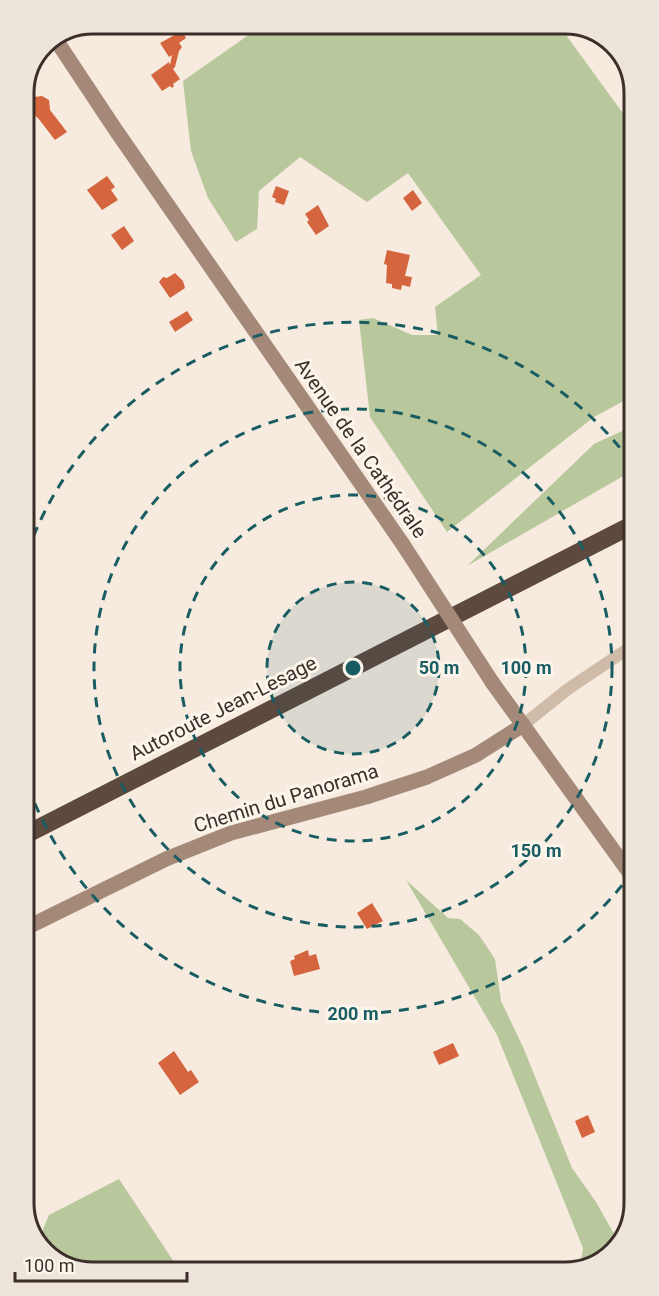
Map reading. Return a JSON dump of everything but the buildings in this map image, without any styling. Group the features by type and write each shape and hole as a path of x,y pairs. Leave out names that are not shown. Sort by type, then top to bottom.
{"highway":[{"name":"Autoroute Jean-Lesage","path":"34,830 624,529"}],"street":[{"name":"Avenue de la Cathédrale","path":"60,45 402,543 492,682 624,866"},
{"path":"523,725 568,689 624,651"},
{"name":"Chemin du Panorama","path":"34,924 166,859 231,833 366,797 427,777 476,755 523,725"}],"green space":[{"path":"249,34 566,35 624,115 624,401 594,417 447,532 370,417 359,320 373,318 412,335 438,335 435,307 481,275 408,173 367,202 300,157 259,191 257,229 236,242 208,198 191,151 183,81"},
{"path":"624,430 624,476 467,566 594,444"},
{"path":"406,880 448,918 460,919 479,935 495,959 501,1001 523,1047 572,1168 596,1202 615,1235 604,1247 588,1257 581,1259 583,1248 497,1035"},
{"path":"119,1179 173,1261 90,1261 64,1254 42,1232 49,1215"}]}
